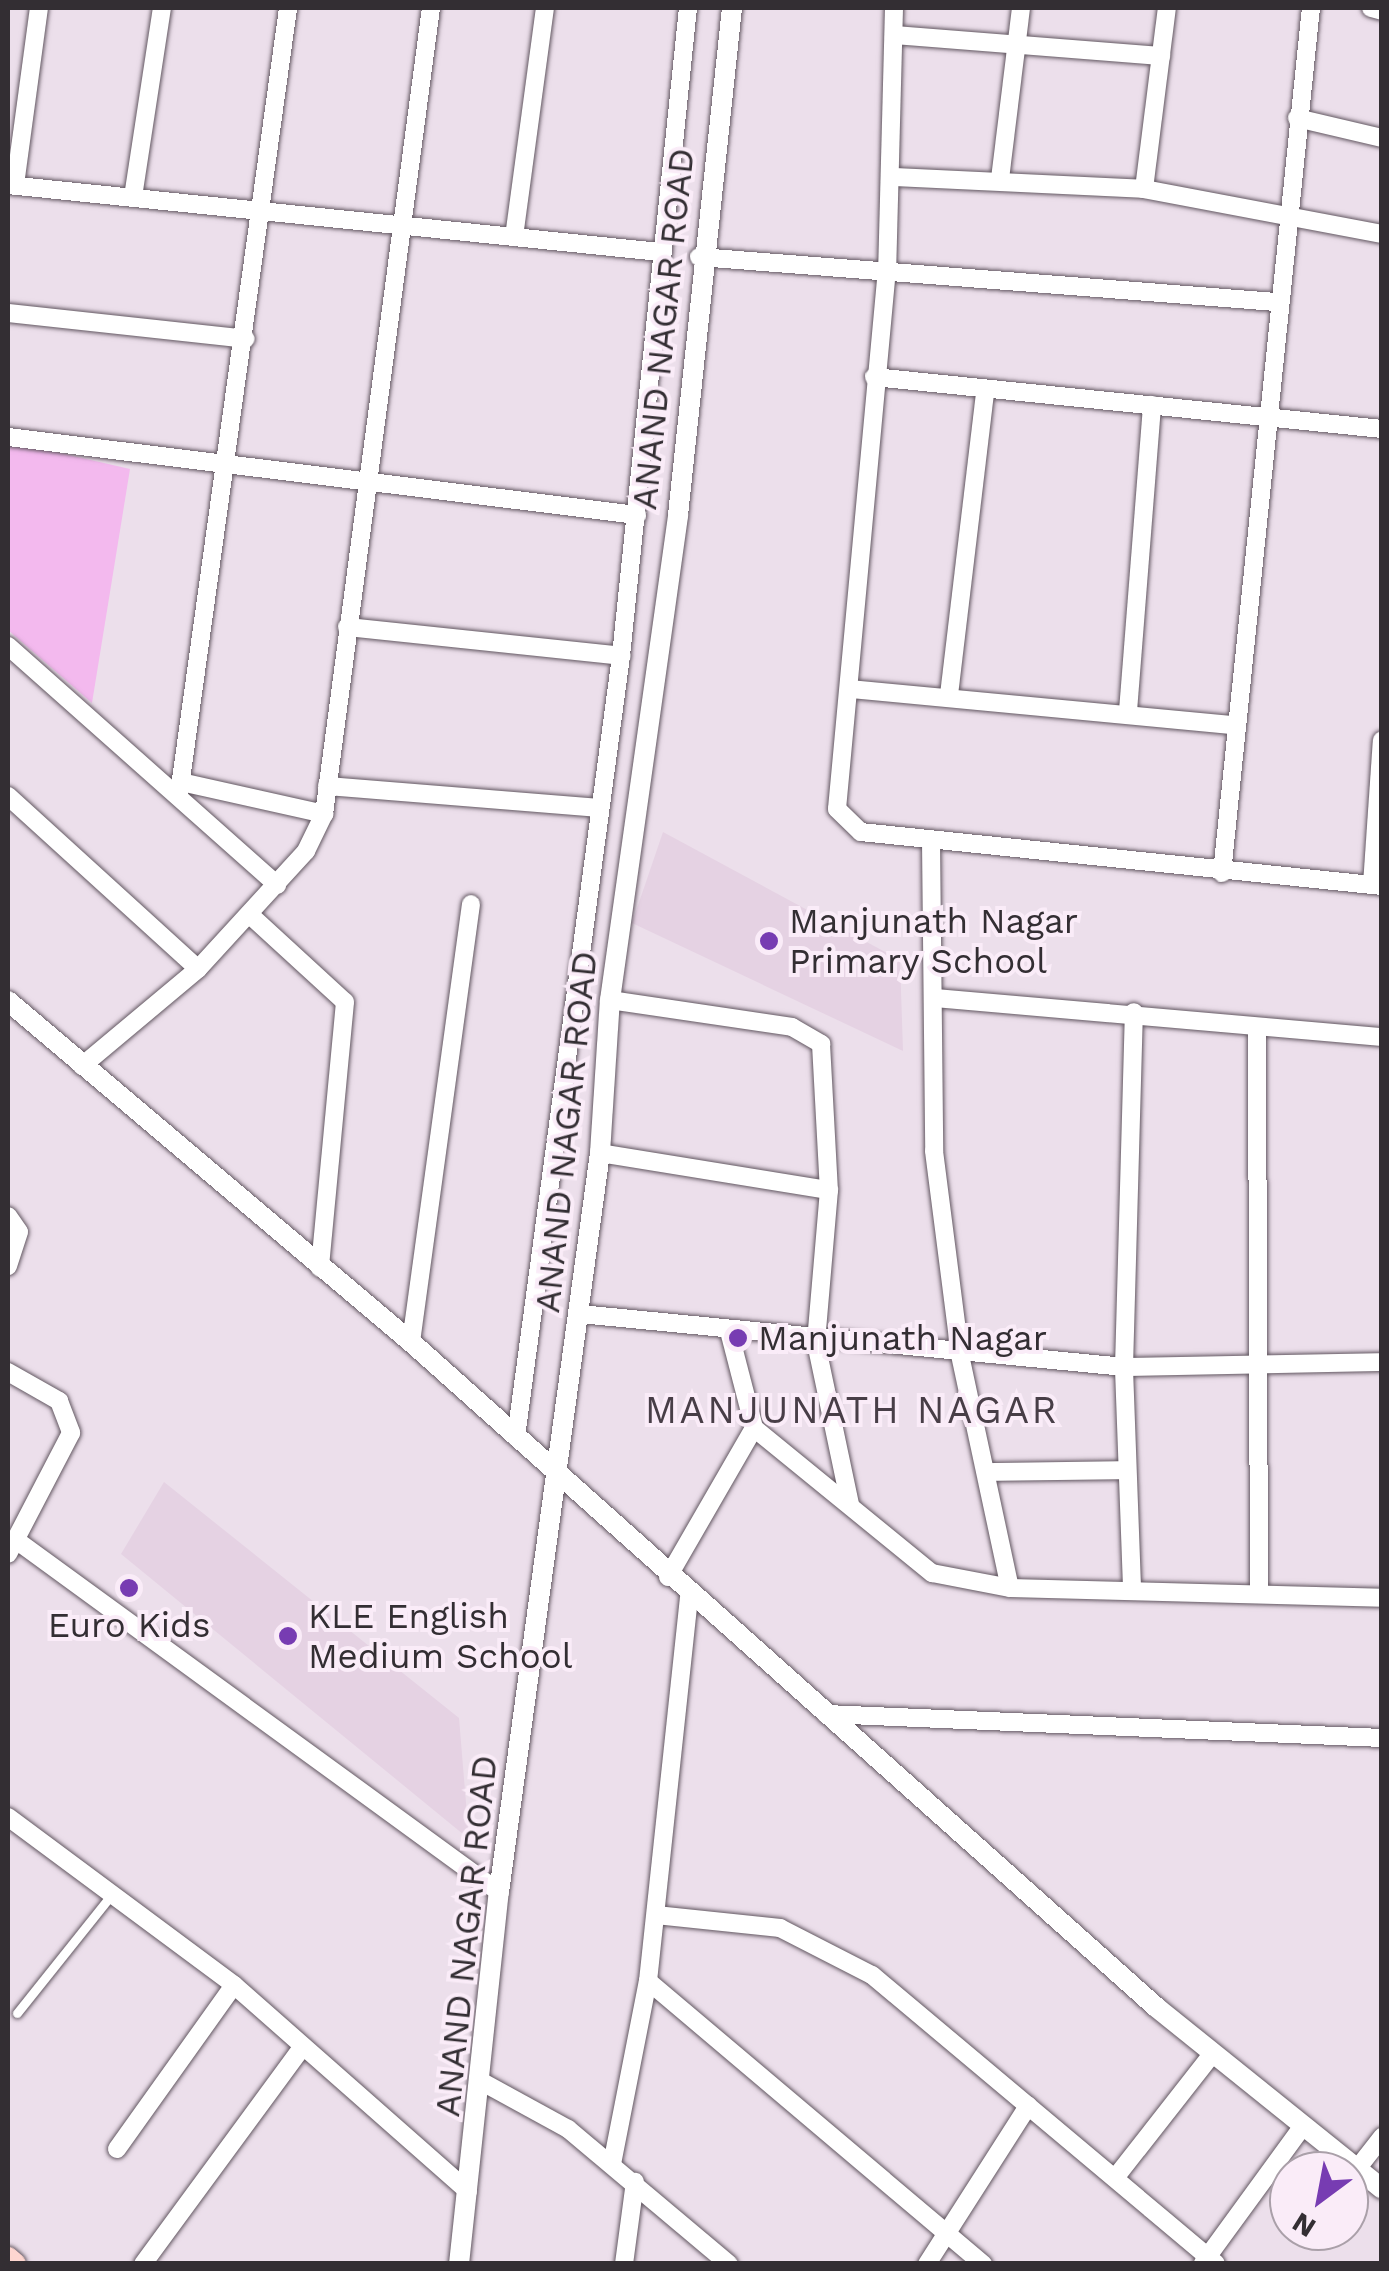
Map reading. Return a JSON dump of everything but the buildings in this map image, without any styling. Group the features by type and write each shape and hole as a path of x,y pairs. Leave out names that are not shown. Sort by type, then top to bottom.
{"main road":[{"path":"8,2258 14,2264"}],"street":[{"path":"39,8 11,185 261,210 402,229 660,252"},
{"path":"133,197 162,8"},
{"path":"180,788 223,468 246,339 288,8"},
{"path":"82,1066 198,969 276,885 324,814 432,8"},
{"path":"514,237 545,8"},
{"path":"516,1438 621,656 688,8"},
{"name":"ANAND NAGAR ROAD","path":"459,2264 484,2083 499,1892 600,1153 610,1000 678,515 699,257 732,8"},
{"path":"894,8 894,178 837,808 861,832 1377,886 1382,740"},
{"path":"1000,179 1021,8"},
{"path":"1144,189 1167,8"},
{"path":"1222,872 1230,725 1311,8"},
{"path":"1371,8 1382,10"},
{"path":"894,35 1161,56"},
{"path":"1296,118 1382,138"},
{"path":"894,178 1000,179 1144,189 1288,213 1382,234"},
{"path":"699,257 1276,302"},
{"path":"8,313 246,339"},
{"path":"874,377 1382,429"},
{"path":"949,695 985,391"},
{"path":"1128,712 1152,405"},
{"path":"8,437 366,487 637,515"},
{"path":"347,627 621,656"},
{"path":"8,646 180,788 276,885"},
{"path":"850,689 949,695 1230,725"},
{"path":"327,786 600,808"},
{"path":"180,788 324,814"},
{"path":"8,796 198,969"},
{"path":"931,842 934,1150 960,1355 1010,1588"},
{"path":"410,1342 471,904"},
{"path":"249,914 345,1002 320,1268"},
{"path":"934,998 1134,1012 1258,1033 1382,1038"},
{"path":"610,1000 792,1027 820,1044 830,1190 816,1343 850,1504"},
{"path":"8,1001 410,1342 689,1597 1213,2053 1334,2151"},
{"path":"1132,1587 1124,1368 1134,1012"},
{"path":"1258,1033 1253,1367 1259,1594"},
{"path":"600,1153 830,1190"},
{"path":"8,1216 19,1232 8,1266"},
{"path":"580,1314 816,1343 1124,1368 1382,1362"},
{"path":"729,1331 754,1428 932,1573 1010,1588 1132,1587 1382,1598"},
{"path":"8,1372 59,1401 72,1432 12,1547 499,1892"},
{"path":"668,1577 754,1428"},
{"path":"988,1472 1127,1470"},
{"path":"612,2164 648,1981 689,1597"},
{"path":"826,1714 1382,1738"},
{"path":"8,1817 115,1891 234,1984 468,2191"},
{"path":"656,1915 780,1928 820,1944 872,1975 1209,2261 1303,2126"},
{"path":"648,1981 983,2264"},
{"path":"117,2150 234,1984"},
{"path":"143,2264 304,2046"},
{"path":"1115,2178 1213,2053"},
{"path":"484,2083 612,2164 729,2264"},
{"path":"927,2264 1028,2106"},
{"path":"624,2264 635,2182"}],"lane":[{"path":"18,2013 115,1891"}],"shaded area":[{"path":"8,441 130,469 92,703 8,630"},
{"name":"Manjunath Nagar Primary School","path":"663,832 900,960 903,1051 632,923"},
{"name":"KLE English Medium School","path":"164,1482 459,1718 469,1839 121,1554"}],"place":[{"name":"Manjunath Nagar Primary School","path":"769,941"},
{"name":"Manjunath Nagar","path":"738,1338"},
{"name":"Euro Kids","path":"129,1588"},
{"name":"KLE English Medium School","path":"288,1636"}],"district":[{"name":"MANJUNATH NAGAR","path":"852,1411"}]}
